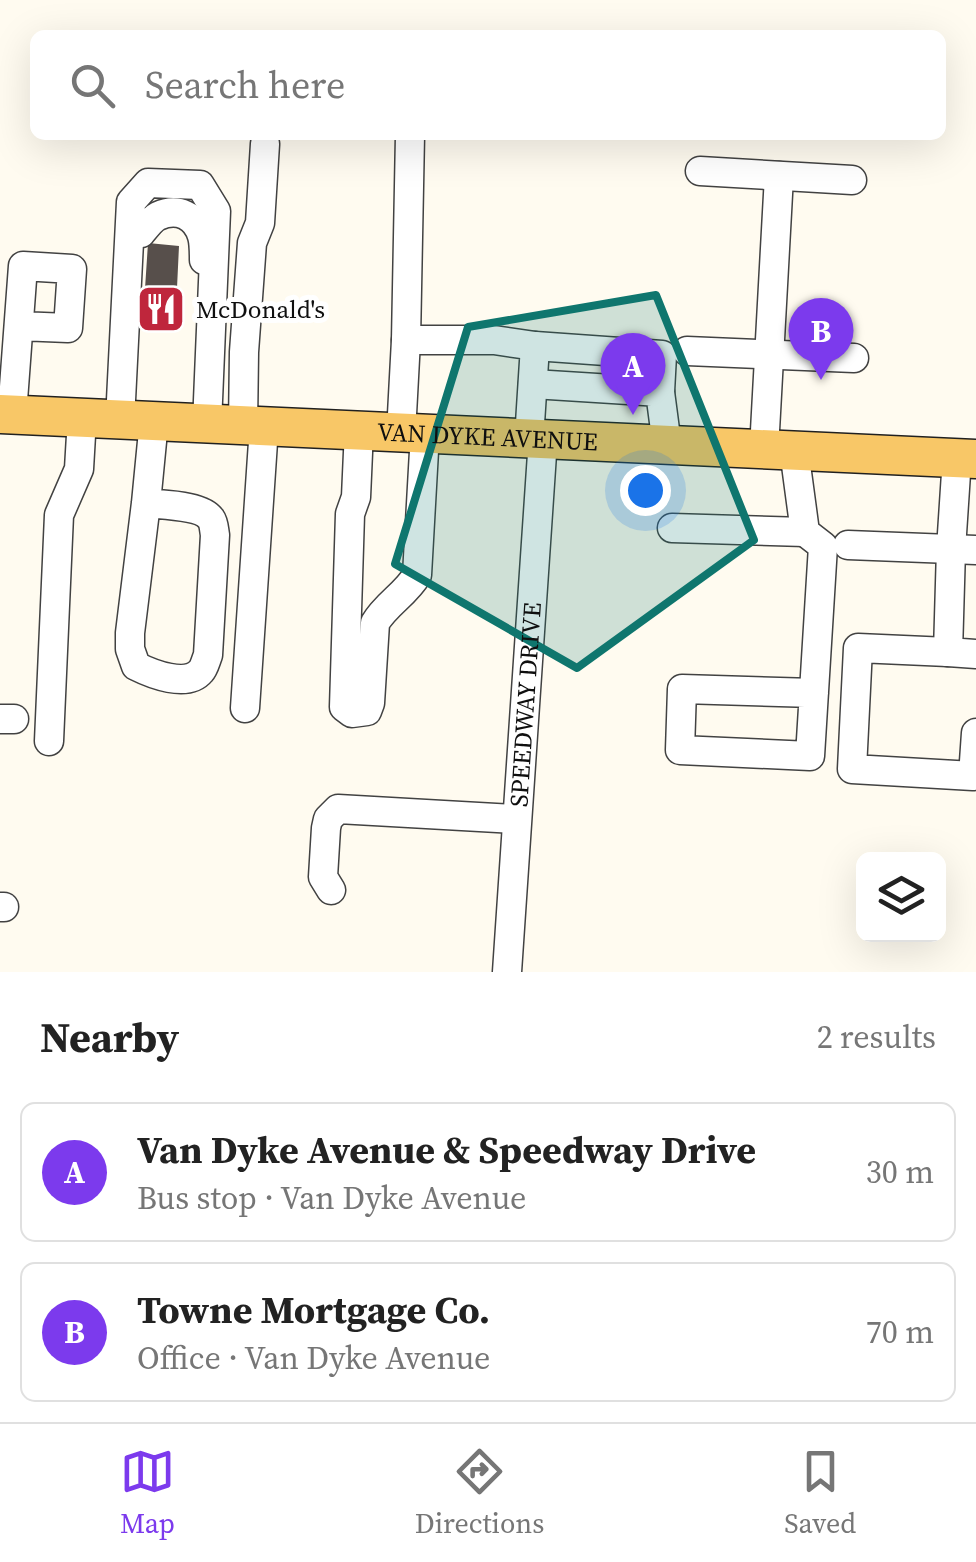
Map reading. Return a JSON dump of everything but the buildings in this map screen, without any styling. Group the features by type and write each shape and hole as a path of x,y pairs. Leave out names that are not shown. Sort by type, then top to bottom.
{"main road":[{"name":"VAN DYKE AVENUE","path":"6,414 966,458"}],"street":[{"path":"359,430 356,498 350,514 344,707 352,713 367,711 370,703 375,623 410,587 416,575 413,433 406,340 410,140"},
{"path":"245,708 238,426 252,243 260,223 266,144"},
{"path":"700,171 852,180"},
{"path":"778,176 769,356 779,450 805,532 823,546 814,693 810,756 680,750 682,688 814,693"},
{"path":"146,503 186,507 211,518 215,535 208,655 203,670 194,676 152,674 136,666 130,650 146,503 124,334 132,202 148,184 200,184 216,211 213,290"},
{"path":"124,334 134,325 138,307 144,206 151,196 172,192 183,197 199,210 216,233"},
{"path":"141,233 157,216 179,212 194,220 202,236 205,269 213,290 238,426"},
{"path":"6,414 19,326"},
{"path":"406,340 494,340 662,355 660,392 667,444"},
{"name":"SPEEDWAY DRIVE","path":"507,972 536,439 536,346"},
{"path":"687,351 854,358"},
{"path":"533,384 660,392"},
{"path":"49,741 59,515 79,469 82,418"},
{"path":"966,458 962,653 858,648 852,768 973,776 976,733"},
{"path":"672,528 805,532"},
{"path":"848,545 963,550"},
{"path":"332,890 324,876 326,828 338,809 516,819"}],"highlighted area":[{"path":"656,295 754,540 577,668 395,564 468,327"}],"place":[{"name":"McDonald's","path":"161,309"},
{"name":"Towne Mortgage Co.","path":"821,380"},
{"name":"Van Dyke Avenue & Speedway Drive","path":"633,415"}]}
